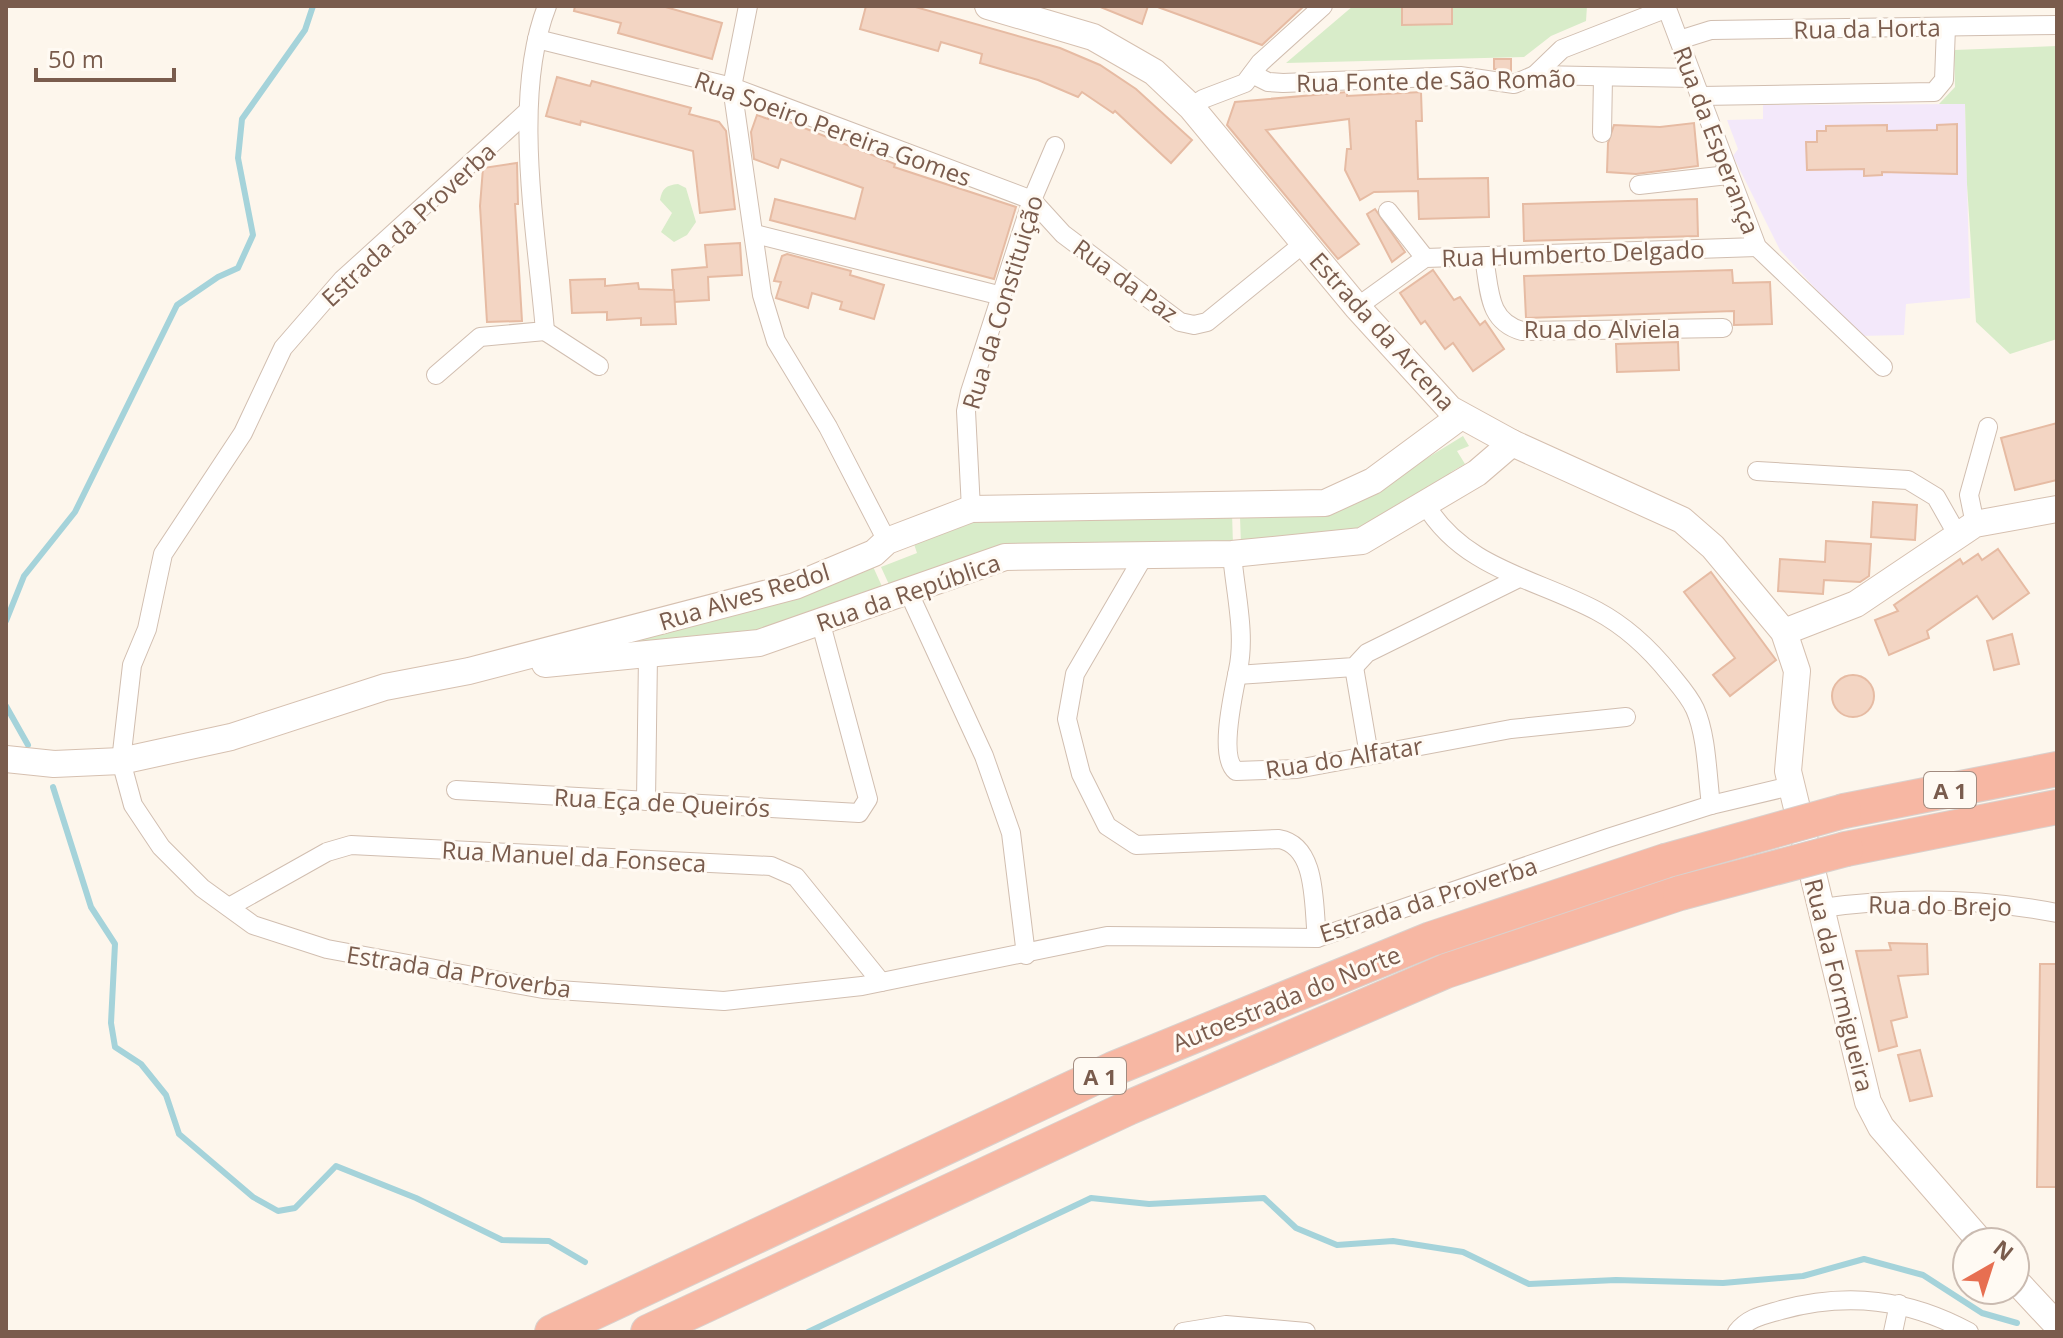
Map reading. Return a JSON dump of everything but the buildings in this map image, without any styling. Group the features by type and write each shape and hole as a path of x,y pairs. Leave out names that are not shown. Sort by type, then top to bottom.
{"highway":[{"name":"Autoestrada do Norte","path":"552,1332 1113,1069 1431,939 1665,861 1844,811 2057,769"},
{"name":"Autoestrada do Norte","path":"648,1332 1128,1108 1446,971 1680,893 1846,849 2057,807"}],"street":[{"path":"545,331 528,111 537,39 547,6"},
{"path":"748,6 732,87 762,295 776,341 828,427 887,541"},
{"name":"Estrada da Arcena","path":"988,6 1105,43 1154,72 1191,107 1303,244 1425,384 1461,416 1512,443 1636,497 1691,526 1784,632 1797,671 1787,758 1791,786"},
{"path":"1191,107 1213,94 1238,87 1323,6"},
{"path":"1535,75 1562,49 1666,7"},
{"name":"Rua da Esperança","path":"1666,7 1757,247 1883,367"},
{"name":"Rua da Horta","path":"1679,40 1711,30 2057,25"},
{"path":"1700,96 1934,92 1944,80 1946,27"},
{"name":"Rua Soeiro Pereira Gomes","path":"537,39 732,87 1032,200"},
{"name":"Rua Fonte de São Romão","path":"1252,74 1268,82 1283,83 1460,76 1514,84 1535,75 1693,78"},
{"path":"1602,133 1603,77"},
{"name":"Estrada da Proverba","path":"528,111 342,280 283,348 243,433 163,554 147,629 132,665 121,761 133,805 161,847 202,888 253,925 327,949 543,989 724,1001 881,982 1026,955 1107,936 1317,938 1711,805 1791,786"},
{"name":"Rua da Constituição","path":"971,509 966,411 1032,200 1055,146"},
{"path":"1639,185 1728,175"},
{"name":"Rua da Paz","path":"1032,200 1063,234 1180,322 1194,325 1207,322 1303,244"},
{"path":"1388,211 1425,258"},
{"path":"755,234 1002,296"},
{"name":"Rua Humberto Delgado","path":"1357,307 1425,258 1757,247"},
{"name":"Rua do Alviela","path":"1484,258 1494,311 1500,321 1522,331 1723,328"},
{"path":"436,375 480,337 545,331 599,366"},
{"name":"Rua Alves Redol","path":"6,759 54,764 121,761 231,737 385,687 469,671 795,586 871,554 887,541 971,509 1325,503 1373,481 1461,416"},
{"path":"1966,529 1969,495 1988,427"},
{"name":"Rua da República","path":"469,671 759,643 821,624 1005,557 1232,554 1362,541 1477,473 1512,443"},
{"path":"1757,471 1908,480 1936,497 1966,529"},
{"path":"1425,504 1447,536 1519,578 1596,610 1639,638 1695,708 1711,805"},
{"path":"1784,632 1856,604 1966,529 2057,509"},
{"path":"1145,554 1075,674 1067,719 1081,774 1107,826 1136,845 1279,839 1297,844 1306,858 1317,938"},
{"name":"Rua do Alfatar","path":"1232,554 1241,652 1233,684 1227,759 1236,771 1297,769 1511,729 1626,717"},
{"path":"1237,675 1354,667 1367,653 1519,578"},
{"path":"908,591 984,756 1011,833 1026,955"},
{"name":"Rua Eça de Queirós","path":"456,790 859,813 868,799 821,624"},
{"path":"646,801 648,655"},
{"path":"1354,667 1369,755"},
{"name":"Rua da Formigueira","path":"1791,786 1864,1089 1875,1115 1968,1226"},
{"name":"Rua Manuel da Fonseca","path":"229,907 327,852 351,845 771,866 796,877 881,982"},
{"name":"Rua do Brejo","path":"1822,908 1926,900 2012,904 2057,913"},
{"path":"2031,1297 2057,1325"},
{"path":"1737,1332 1756,1317 1827,1300 1855,1299 1899,1304 1942,1317 1969,1332"},
{"path":"1893,1332 1899,1304"},
{"path":"1183,1332 1226,1325 1306,1332"}],"shaded area":[{"path":"1965,104 1970,298 1906,304 1904,335 1859,336 1780,250 1733,156 1738,149 1727,120 1763,119 1763,105"}],"green space":[{"path":"1353,6 1587,6 1586,21 1551,36 1524,57 1286,63"},
{"path":"2057,46 2057,339 2010,354 1976,322 1965,104 1939,104 1955,87 1954,50"},
{"path":"678,184 686,188 696,222 687,235 674,242 661,232 672,213 660,200 665,188"},
{"path":"1463,436 1469,446 1457,451 1465,464 1451,472 1454,479 1374,529 1241,545 1240,517 1401,474"},
{"path":"1232,513 1233,545 1020,548 892,591 881,567 917,553 914,544 993,515"},
{"path":"870,560 885,593 750,638 623,652 622,638"}],"waterway":[{"path":"6,621 24,576 75,512 177,305 218,277 238,268 253,235 238,158 242,119 305,30 313,6"},
{"path":"6,706 28,745"},
{"path":"53,787 91,907 115,944 111,1023 115,1047 141,1064 166,1095 179,1134 253,1197 278,1211 295,1208 336,1166 416,1198 502,1240 549,1241 585,1262"},
{"path":"808,1332 1091,1198 1149,1204 1264,1198 1296,1228 1337,1245 1393,1241 1463,1252 1529,1284 1616,1280 1723,1283 1803,1276 1864,1259 1923,1275 1982,1313 2017,1323"}]}
